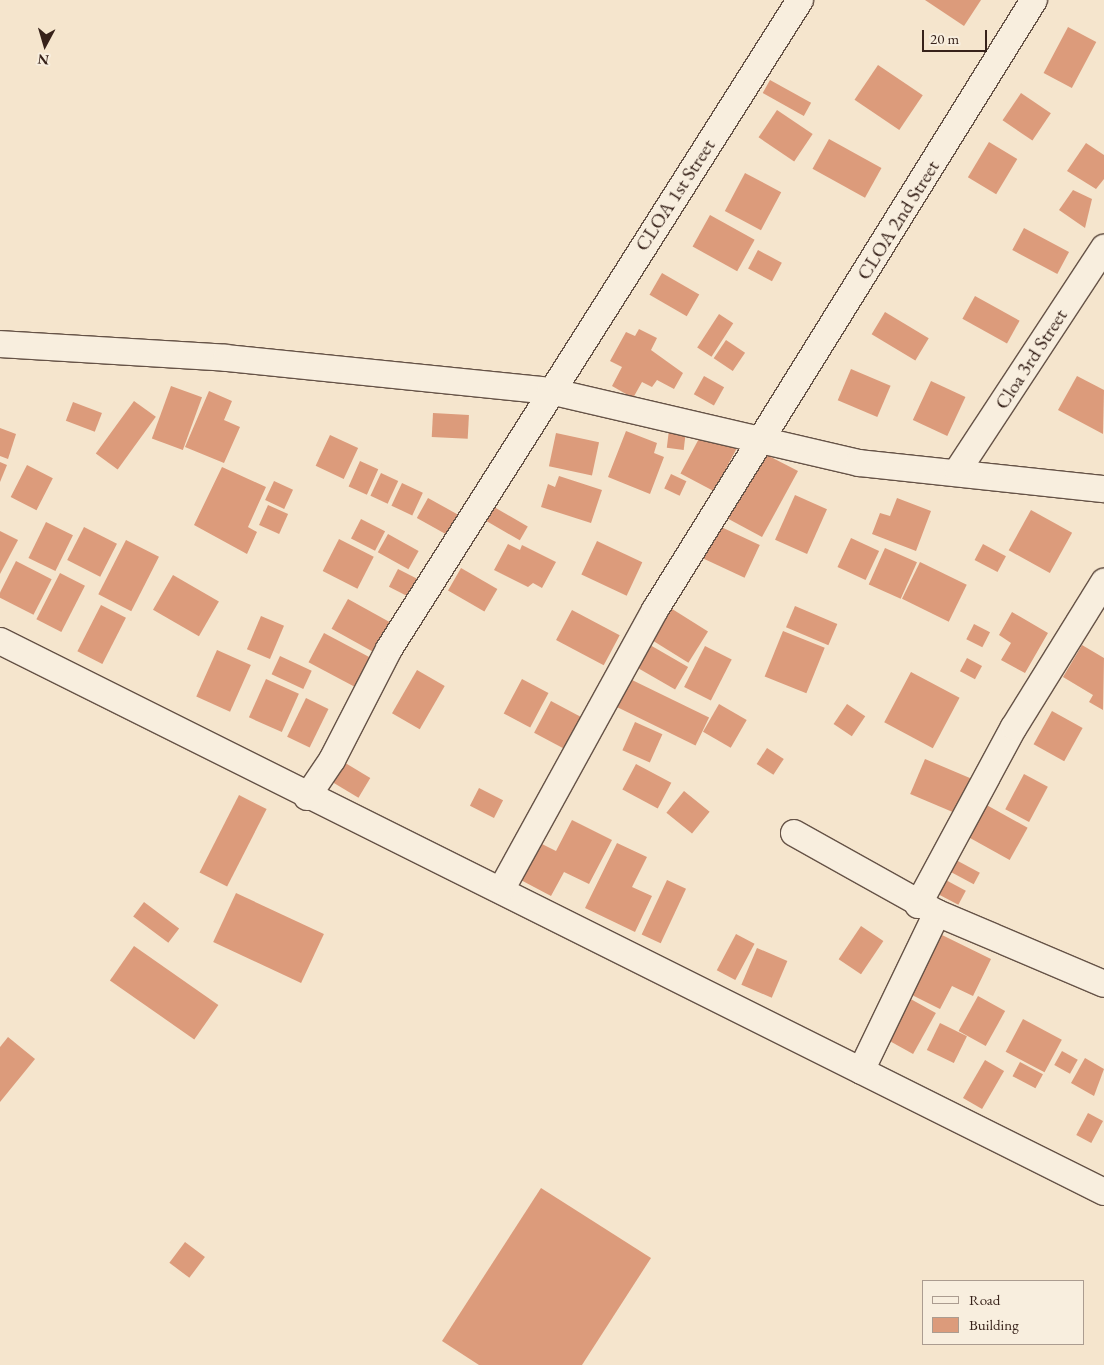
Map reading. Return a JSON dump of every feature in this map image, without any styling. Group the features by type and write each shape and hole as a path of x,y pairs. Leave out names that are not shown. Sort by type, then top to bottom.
{"street":[{"name":"CLOA 1st Street","path":"306,797 332,760 389,649 550,391 800,0"},
{"name":"CLOA 2nd Street","path":"501,890 639,638 1034,0"},
{"name":"Cloa 3rd Street","path":"958,470 1104,248"},
{"path":"0,344 226,358 550,391 859,463 958,470 1104,489"},
{"path":"861,1071 928,909 1014,727 1104,582"},
{"path":"0,641 306,797 501,890 1104,1192"},
{"path":"794,833 928,909 1100,973"}],"building":[{"path":"925,0 981,0 964,26"},
{"path":"1068,27 1096,42 1072,88 1044,73"},
{"path":"878,65 923,95 899,130 855,100"},
{"path":"770,80 811,103 804,116 763,93"},
{"path":"1021,93 1051,113 1032,140 1003,120"},
{"path":"777,110 813,134 794,161 759,137"},
{"path":"829,139 881,168 865,198 813,169"},
{"path":"989,142 1017,159 996,194 968,177"},
{"path":"1086,143 1104,155 1104,179 1096,189 1067,171"},
{"path":"745,173 781,192 761,230 725,211"},
{"path":"1073,190 1092,199 1085,228 1059,210"},
{"path":"710,215 755,240 737,271 693,246"},
{"path":"1024,228 1069,252 1057,274 1012,250"},
{"path":"758,250 782,263 772,281 748,269"},
{"path":"662,273 699,294 687,316 650,295"},
{"path":"975,296 1020,321 1007,343 962,319"},
{"path":"885,312 929,338 915,361 872,334"},
{"path":"719,314 733,323 711,357 697,348"},
{"path":"639,329 657,338 651,350 683,373 674,389 657,380 652,387 642,382 633,398 612,386 622,367 610,361 626,332 635,336"},
{"path":"726,340 745,353 733,371 714,358"},
{"path":"851,369 891,386 877,417 838,400"},
{"path":"704,376 724,387 714,406 694,394"},
{"path":"1077,376 1104,390 1103,434 1058,410"},
{"path":"931,381 965,397 947,436 913,420"},
{"path":"171,386 202,397 183,450 152,439"},
{"path":"209,391 232,401 224,420 240,427 224,463 185,447"},
{"path":"134,401 156,417 118,469 96,454"},
{"path":"73,402 102,413 95,432 66,421"},
{"path":"433,413 469,415 468,439 432,437"},
{"path":"0,428 16,434 8,459 0,456"},
{"path":"669,430 686,432 684,450 667,448"},
{"path":"626,431 657,443 654,453 664,457 650,494 608,477"},
{"path":"703,431 737,449 714,491 680,473"},
{"path":"556,433 599,442 592,475 549,466"},
{"path":"330,435 358,448 344,479 316,466"},
{"path":"765,454 798,471 762,537 723,516"},
{"path":"360,461 378,469 367,495 349,487"},
{"path":"0,462 7,465 0,482"},
{"path":"27,465 53,478 36,510 11,497"},
{"path":"222,467 266,487 248,527 257,532 247,554 194,525"},
{"path":"381,473 398,481 388,504 370,496"},
{"path":"671,474 686,481 680,496 664,489"},
{"path":"559,476 602,490 591,523 541,507 548,484 555,487"},
{"path":"274,481 293,490 284,509 265,500"},
{"path":"402,483 423,493 412,515 391,506"},
{"path":"795,495 827,509 807,554 775,540"},
{"path":"428,498 461,516 450,537 417,518"},
{"path":"897,498 931,511 916,551 872,534 880,513 890,516"},
{"path":"268,505 288,514 279,534 259,525"},
{"path":"494,507 528,526 520,540 486,521"},
{"path":"1031,510 1072,533 1050,573 1009,550"},
{"path":"361,519 385,531 375,551 351,539"},
{"path":"46,522 73,535 55,571 28,558"},
{"path":"719,526 760,545 745,578 704,559"},
{"path":"84,527 117,544 100,577 67,560"},
{"path":"0,531 18,540 0,574"},
{"path":"388,534 419,551 408,569 378,552"},
{"path":"851,538 879,551 866,580 837,567"},
{"path":"339,539 374,557 357,589 323,571"},
{"path":"126,540 159,557 131,611 98,594"},
{"path":"597,541 642,562 627,596 581,575"},
{"path":"508,544 520,550 522,545 556,562 542,588 533,583 528,587 494,570"},
{"path":"983,544 1006,556 998,572 975,560"},
{"path":"885,548 917,562 901,599 869,585"},
{"path":"16,561 52,579 33,615 0,598 0,592"},
{"path":"920,562 967,585 949,622 902,599"},
{"path":"461,568 497,589 484,612 448,591"},
{"path":"398,569 422,581 413,599 389,587"},
{"path":"60,573 85,586 61,632 36,619"},
{"path":"173,575 219,602 199,636 153,610"},
{"path":"348,599 390,622 373,652 332,629"},
{"path":"101,605 126,618 102,664 77,651"},
{"path":"795,606 837,624 828,645 786,627"},
{"path":"669,607 708,631 688,663 649,638"},
{"path":"572,610 620,635 604,665 556,640"},
{"path":"1012,612 1048,633 1025,673 1001,660 1011,643 999,635"},
{"path":"261,616 284,626 270,659 247,649"},
{"path":"974,624 990,632 982,647 966,639"},
{"path":"783,631 825,648 806,693 765,676"},
{"path":"324,633 374,660 359,689 309,662"},
{"path":"650,645 688,667 675,690 637,668"},
{"path":"1082,645 1104,658 1103,710 1089,702 1093,695 1063,677"},
{"path":"705,646 732,660 711,701 684,687"},
{"path":"217,650 251,665 230,712 196,697"},
{"path":"280,656 312,671 303,689 272,674"},
{"path":"967,658 982,666 975,679 960,671"},
{"path":"417,670 445,686 420,729 392,713"},
{"path":"911,672 960,698 933,748 884,722"},
{"path":"266,679 299,694 282,732 249,717"},
{"path":"522,679 548,693 530,728 504,713"},
{"path":"630,679 709,718 696,745 616,707"},
{"path":"306,698 328,709 310,748 287,737"},
{"path":"551,701 588,721 571,753 534,733"},
{"path":"719,704 747,720 731,748 703,732"},
{"path":"847,704 865,716 852,736 834,724"},
{"path":"1052,711 1083,728 1064,761 1034,744"},
{"path":"635,722 662,734 650,763 622,750"},
{"path":"767,748 784,759 773,775 757,764"},
{"path":"925,759 971,779 956,814 910,794"},
{"path":"342,761 370,778 358,798 330,781"},
{"path":"636,764 671,783 658,808 622,790"},
{"path":"1024,774 1048,787 1029,822 1005,809"},
{"path":"479,788 503,800 494,818 470,806"},
{"path":"684,791 710,812 692,834 666,813"},
{"path":"239,795 267,809 227,887 200,873"},
{"path":"983,803 1028,828 1010,860 965,835"},
{"path":"572,820 612,840 589,884 564,872 551,896 517,878 536,841 556,851"},
{"path":"617,843 647,857 632,887 652,896 635,932 585,908"},
{"path":"956,860 980,873 974,884 950,871"},
{"path":"942,878 966,891 958,905 934,892"},
{"path":"667,880 686,889 661,943 642,934"},
{"path":"236,893 324,934 301,983 213,942"},
{"path":"144,902 179,928 168,943 133,916"},
{"path":"861,926 883,941 861,974 839,959"},
{"path":"736,934 755,944 735,980 717,970"},
{"path":"942,935 991,959 973,996 952,986 940,1009 912,995"},
{"path":"134,946 218,1005 194,1039 110,980"},
{"path":"757,948 787,961 772,998 741,985"},
{"path":"978,996 1005,1011 986,1046 959,1031"},
{"path":"907,997 936,1013 913,1054 884,1038"},
{"path":"1023,1019 1062,1040 1044,1072 1006,1052"},
{"path":"940,1023 967,1036 954,1063 927,1050"},
{"path":"8,1037 35,1059 0,1102 0,1047"},
{"path":"1062,1051 1078,1060 1070,1074 1054,1065"},
{"path":"1085,1058 1104,1069 1094,1096 1071,1083"},
{"path":"985,1060 1004,1071 982,1109 963,1098"},
{"path":"1020,1062 1043,1074 1035,1088 1012,1076"},
{"path":"1088,1113 1103,1121 1091,1143 1076,1135"},
{"path":"541,1188 651,1258 582,1365 479,1365 442,1341"},
{"path":"185,1242 205,1257 189,1278 169,1263"}]}
